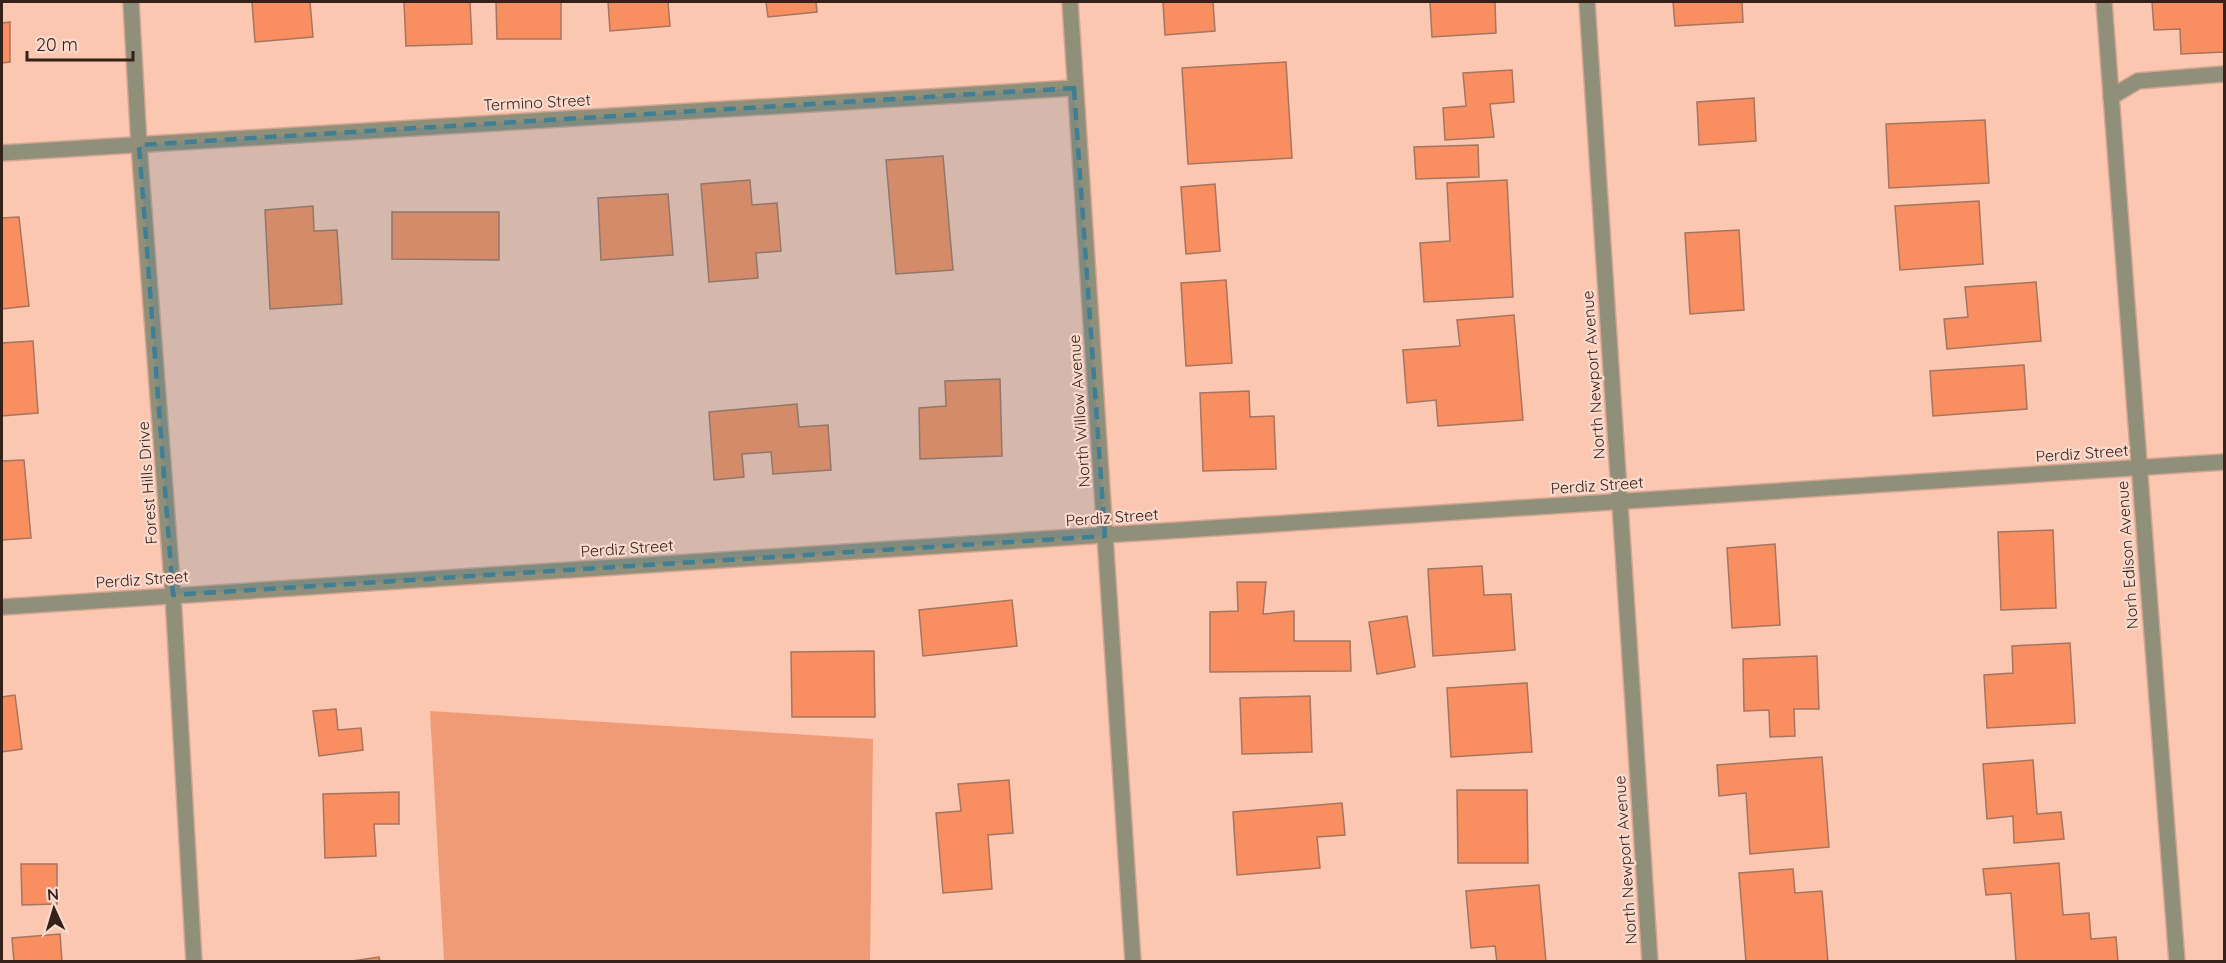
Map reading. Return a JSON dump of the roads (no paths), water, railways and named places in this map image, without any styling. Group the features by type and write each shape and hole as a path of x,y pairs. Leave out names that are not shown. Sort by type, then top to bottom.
{"street":[{"name":"Forest Hills Drive","path":"131,2 139,145 173,595 194,962"},
{"name":"North Willow Avenue","path":"1070,2 1133,962"},
{"name":"North Newport Avenue","path":"1587,2 1650,962"},
{"name":"Norh Edison Avenue","path":"2104,2 2177,962"},
{"path":"2111,97 2138,81 2224,74"},
{"name":"Termino Street","path":"2,153 1074,88"},
{"name":"Perdiz Street","path":"2,607 2224,462"}]}
